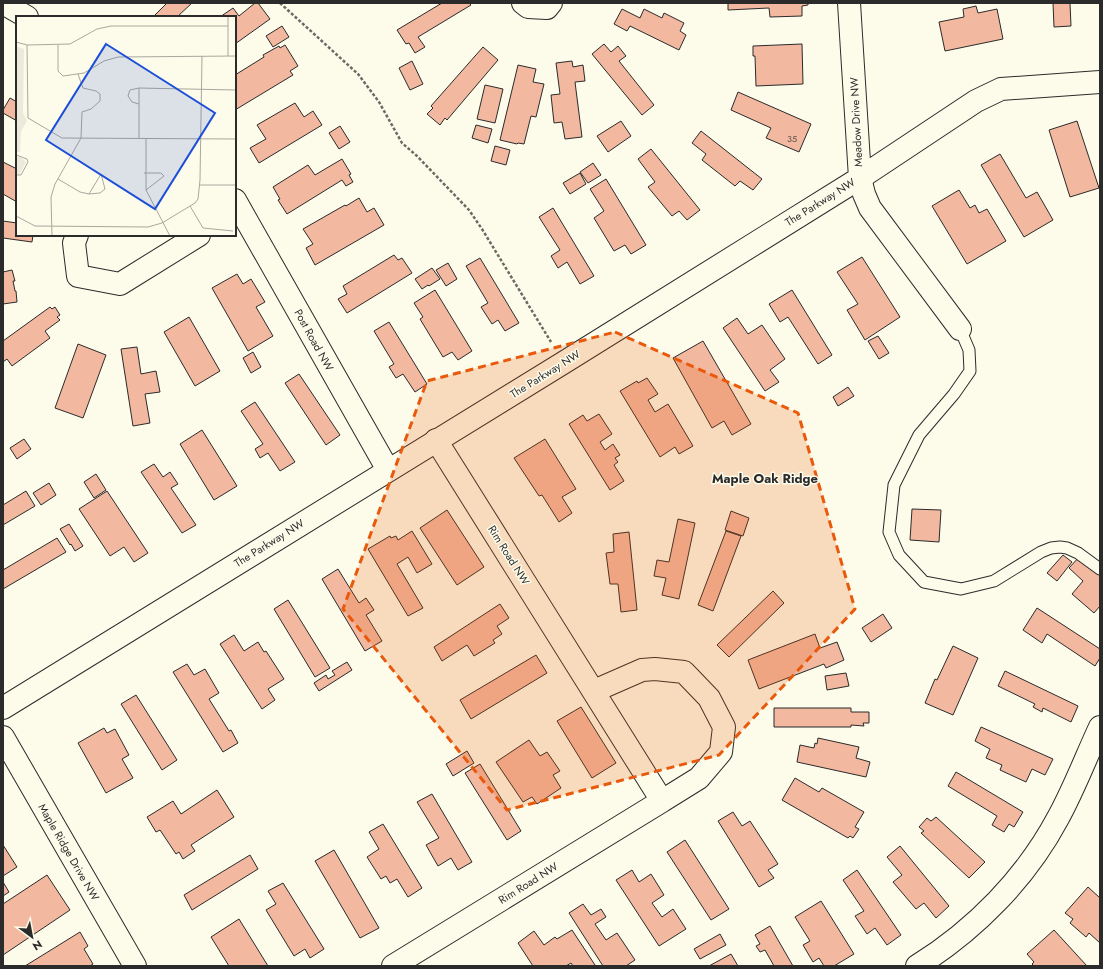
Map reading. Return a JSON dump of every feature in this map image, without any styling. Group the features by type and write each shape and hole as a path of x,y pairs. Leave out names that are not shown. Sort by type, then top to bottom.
{"street":[{"path":"3,3 24,16"},
{"path":"523,3 528,7 547,8 551,3"},
{"name":"Meadow Drive NW","path":"849,3 860,178 864,194 870,208 960,329"},
{"name":"The Parkway NW","path":"3,708 860,178 976,101 1001,89 1100,82"},
{"name":"Post Road NW","path":"237,207 388,470"},
{"path":"77,236 74,243 78,276 120,284 197,236"},
{"name":"Rim Road NW","path":"436,440 662,801"},
{"name":"Rim Road NW","path":"393,966 699,778 721,752 724,727 709,698 684,672 655,669 642,670 594,691"},
{"path":"917,966 956,939 992,906 1023,871 1058,818 1100,727"},
{"name":"Maple Ridge Drive NW","path":"3,737 135,966"}],"lane":[{"path":"960,329 969,350 970,372 954,394 918,435 894,485 889,532 899,555 924,582 961,588 994,581 1041,552 1051,548 1067,548 1078,553 1100,570"}],"path":[{"path":"280,3 358,74 379,102 402,143 417,156 469,210 563,363"}],"highlighted area":[{"path":"615,332 798,413 855,609 719,755 507,810 343,609 427,381"}],"building":[{"path":"167,3 192,3 178,16 154,16"},
{"path":"255,3 258,3 270,19 236,43 236,16 221,16 233,8 239,16"},
{"path":"442,3 469,3 471,5 418,37 425,47 415,53 409,43 406,44 397,30"},
{"path":"728,3 808,3 808,5 802,6 802,16 770,17 769,8 728,10"},
{"path":"1053,3 1070,3 1071,26 1054,27"},
{"path":"976,6 978,13 997,9 1003,39 945,51 939,22 964,17 963,9"},
{"path":"622,9 640,18 644,9 662,18 664,13 684,23 680,31 686,35 679,50 630,26 627,31 614,24"},
{"path":"282,26 289,37 273,47 266,36"},
{"path":"604,44 611,52 618,46 626,56 619,61 654,105 642,115 592,54"},
{"path":"802,44 803,84 756,86 755,56 753,56 753,46"},
{"path":"285,45 298,66 290,71 293,75 236,109 236,74 264,57 263,55 279,46 280,48"},
{"path":"483,47 498,60 447,120 445,118 440,125 427,114 433,108 431,106"},
{"path":"412,61 423,84 410,90 399,68"},
{"path":"572,61 573,67 583,65 585,81 575,82 582,137 565,139 562,122 554,123 551,95 560,94 556,63"},
{"path":"518,65 536,69 533,82 544,84 536,117 531,116 524,144 500,140"},
{"path":"485,85 503,89 495,123 477,119"},
{"path":"738,92 811,124 799,152 766,138 771,128 731,110"},
{"path":"10,98 16,101 16,120 3,113 3,110"},
{"path":"295,103 304,117 313,111 322,125 259,163 250,148 266,139 257,125"},
{"path":"621,121 631,136 608,152 597,136"},
{"path":"1077,121 1099,188 1070,197 1049,130"},
{"path":"476,125 492,129 488,143 472,138"},
{"path":"340,126 350,142 339,149 329,133"},
{"path":"701,131 762,179 753,190 740,181 735,186 702,160 706,154 692,143"},
{"path":"495,146 510,150 506,165 491,161"},
{"path":"651,149 700,210 687,220 679,211 672,216 648,187 655,182 638,159"},
{"path":"1000,154 1026,198 1037,192 1053,220 1024,237 981,165"},
{"path":"342,159 351,174 349,175 353,182 346,186 342,180 287,214 278,200 280,199 273,187 308,165 315,175"},
{"path":"3,162 16,168 16,201 3,194"},
{"path":"593,163 601,175 588,183 580,172"},
{"path":"580,173 586,184 570,194 563,183"},
{"path":"606,179 646,245 631,254 625,245 614,251 594,218 604,211 590,189"},
{"path":"959,190 970,208 975,205 979,213 987,209 1006,241 967,264 932,206"},
{"path":"359,198 367,212 374,208 384,225 315,265 306,248 313,244 303,229"},
{"path":"553,208 594,276 580,284 567,262 558,268 551,256 560,250 539,217"},
{"path":"3,221 16,223 16,236 33,236 32,242 3,238"},
{"path":"394,255 398,260 402,258 412,273 347,313 338,299 347,294 343,286"},
{"path":"862,257 900,317 865,340 847,310 858,304 837,272"},
{"path":"480,258 519,323 505,331 498,320 492,324 481,307 488,303 466,266"},
{"path":"448,263 457,279 446,286 436,270"},
{"path":"432,268 440,279 422,289 415,279"},
{"path":"12,270 15,281 13,281 17,302 3,304 3,272"},
{"path":"237,274 243,284 251,279 265,302 256,307 273,336 248,351 212,288"},
{"path":"435,290 472,351 458,360 452,352 443,357 420,319 423,317 414,303"},
{"path":"792,290 832,355 818,364 788,317 780,322 769,304"},
{"path":"50,307 52,309 55,307 60,315 57,317 60,320 45,331 50,338 12,366 7,359 3,362 3,341"},
{"path":"189,317 220,371 195,386 164,332"},
{"path":"737,318 748,334 762,325 785,359 770,370 779,382 765,391 723,328"},
{"path":"389,322 427,384 415,392 403,374 396,378 389,367 394,364 374,331"},
{"path":"878,336 889,353 879,359 868,341"},
{"path":"703,341 751,424 732,435 724,421 712,428 673,358"},
{"path":"78,344 106,355 83,418 55,408"},
{"path":"137,347 141,374 156,371 160,392 145,394 150,423 133,426 121,349"},
{"path":"253,352 261,367 251,373 243,358"},
{"path":"299,374 340,435 326,445 285,383"},
{"path":"647,378 658,394 648,400 655,412 668,404 693,446 679,454 675,447 660,457 620,391 637,381 638,383"},
{"path":"848,387 854,396 838,406 833,397"},
{"path":"255,402 295,462 280,471 268,453 260,458 255,449 263,444 241,411"},
{"path":"599,414 612,434 600,442 605,450 613,444 620,455 615,458 618,462 614,465 624,481 610,490 569,424 583,415 587,421"},
{"path":"202,430 237,486 214,500 180,444"},
{"path":"24,439 31,449 17,459 10,448"},
{"path":"545,439 576,489 562,497 572,513 559,522 542,495 539,496 514,458"},
{"path":"154,464 163,477 170,472 178,484 171,488 196,525 182,533 141,472"},
{"path":"96,474 106,490 94,498 84,482"},
{"path":"49,483 56,495 41,505 33,493"},
{"path":"26,491 35,506 3,525 3,505"},
{"path":"107,491 148,553 134,562 124,547 110,556 79,509"},
{"path":"912,509 941,510 939,542 910,540"},
{"path":"447,510 484,567 457,585 420,528"},
{"path":"731,511 749,518 743,536 725,530"},
{"path":"678,519 695,523 679,599 662,595 666,578 654,576 657,560 669,562"},
{"path":"69,524 83,546 75,551 60,529"},
{"path":"412,531 432,564 417,573 408,557 397,564 423,608 408,616 368,549 390,536 391,538 396,536 398,540"},
{"path":"726,531 741,536 713,611 698,605"},
{"path":"629,532 637,610 621,612 618,584 610,584 606,553 614,552 613,534"},
{"path":"57,538 66,552 3,589 3,570"},
{"path":"1063,555 1072,562 1057,581 1047,573"},
{"path":"1080,556 1100,574 1100,606 1094,613 1072,594 1083,581 1069,568"},
{"path":"338,569 359,603 366,598 374,610 366,615 382,641 365,651 322,579"},
{"path":"773,591 784,603 729,657 717,645"},
{"path":"288,600 330,668 315,677 274,609"},
{"path":"500,604 509,618 497,626 502,634 493,640 495,643 474,656 467,645 442,661 434,647"},
{"path":"1037,608 1100,649 1100,658 1095,666 1047,634 1042,643 1023,630"},
{"path":"883,614 892,628 871,642 862,628"},
{"path":"815,634 820,648 837,642 844,660 826,668 824,664 759,689 748,660"},
{"path":"234,635 244,651 258,642 264,652 266,651 284,679 268,689 275,700 262,709 220,644"},
{"path":"953,646 978,658 953,715 925,703 935,679 937,680"},
{"path":"536,655 547,673 471,719 460,700"},
{"path":"347,662 352,670 319,691 314,683 326,675 328,679 335,675 332,671"},
{"path":"187,664 194,675 205,669 219,693 209,699 229,731 231,730 238,743 223,752 173,672"},
{"path":"1005,671 1078,706 1071,722 1043,708 1042,712 1033,707 1035,704 998,686"},
{"path":"846,673 849,686 827,690 825,676"},
{"path":"136,695 177,760 162,770 121,704"},
{"path":"581,707 616,763 592,778 557,721"},
{"path":"774,708 851,708 851,712 869,712 869,723 863,723 864,726 851,725 851,727 774,727"},
{"path":"981,727 1053,759 1045,775 1032,769 1026,782 1000,770 1002,765 986,758 990,749 975,741"},
{"path":"104,728 107,733 115,729 129,755 122,759 133,778 106,793 78,743"},
{"path":"818,738 859,747 856,758 870,762 866,777 797,762 800,745 814,748 815,743 817,744"},
{"path":"529,740 540,756 547,752 560,771 553,775 561,788 537,804 532,797 523,802 496,762"},
{"path":"467,751 474,763 453,776 446,764"},
{"path":"480,764 521,831 507,840 465,773"},
{"path":"956,772 1023,812 1014,827 1009,824 1004,832 992,825 997,816 948,786"},
{"path":"795,778 819,792 822,788 864,812 855,827 859,829 853,838 850,836 848,838 782,800"},
{"path":"217,790 234,817 191,845 195,851 183,859 179,852 176,854 160,830 156,832 147,817 173,801 181,814"},
{"path":"432,794 472,862 458,870 451,858 438,866 426,845 439,838 417,802"},
{"path":"733,812 742,826 750,821 778,864 768,870 774,878 759,887 718,821"},
{"path":"936,817 985,862 969,878 921,833 924,831 919,827 927,818 931,821"},
{"path":"383,824 422,888 408,897 397,879 390,883 386,876 381,879 367,857 379,849 369,832"},
{"path":"685,840 729,909 711,920 667,852"},
{"path":"3,845 17,867 3,876"},
{"path":"900,846 949,906 936,918 924,903 916,909 893,882 902,875 887,857"},
{"path":"334,850 379,928 360,938 315,861"},
{"path":"250,855 258,869 192,910 184,895"},
{"path":"632,870 639,882 651,874 664,895 652,903 662,917 673,909 686,929 659,946 616,880"},
{"path":"857,870 901,935 887,945 875,928 867,934 855,916 864,911 843,880"},
{"path":"47,875 70,910 3,955 3,904"},
{"path":"3,882 9,892 3,896"},
{"path":"283,883 324,949 310,958 305,949 294,956 266,910 276,904 268,891"},
{"path":"1088,887 1100,898 1100,943 1089,933 1086,937 1070,923 1073,919 1065,913"},
{"path":"821,901 854,954 834,966 824,966 819,958 813,962 803,945 810,941 795,917"},
{"path":"583,904 591,915 601,909 606,917 595,924 606,940 617,933 635,960 626,966 603,966 569,913"},
{"path":"239,919 268,966 229,966 211,937"},
{"path":"770,926 793,966 774,966 765,950 760,952 756,946 760,944 755,935"},
{"path":"572,930 595,965 594,966 573,966 571,963 566,966 533,966 518,943 534,931 544,945 555,937 557,939"},
{"path":"1054,930 1087,966 1034,966 1032,964 1034,962 1027,954"},
{"path":"80,932 88,946 84,949 93,964 90,966 25,966"},
{"path":"720,934 726,945 700,959 694,949"},
{"path":"731,954 738,966 709,966"}],"district":[{"name":"Maple Oak Ridge","path":"765,478"}]}
